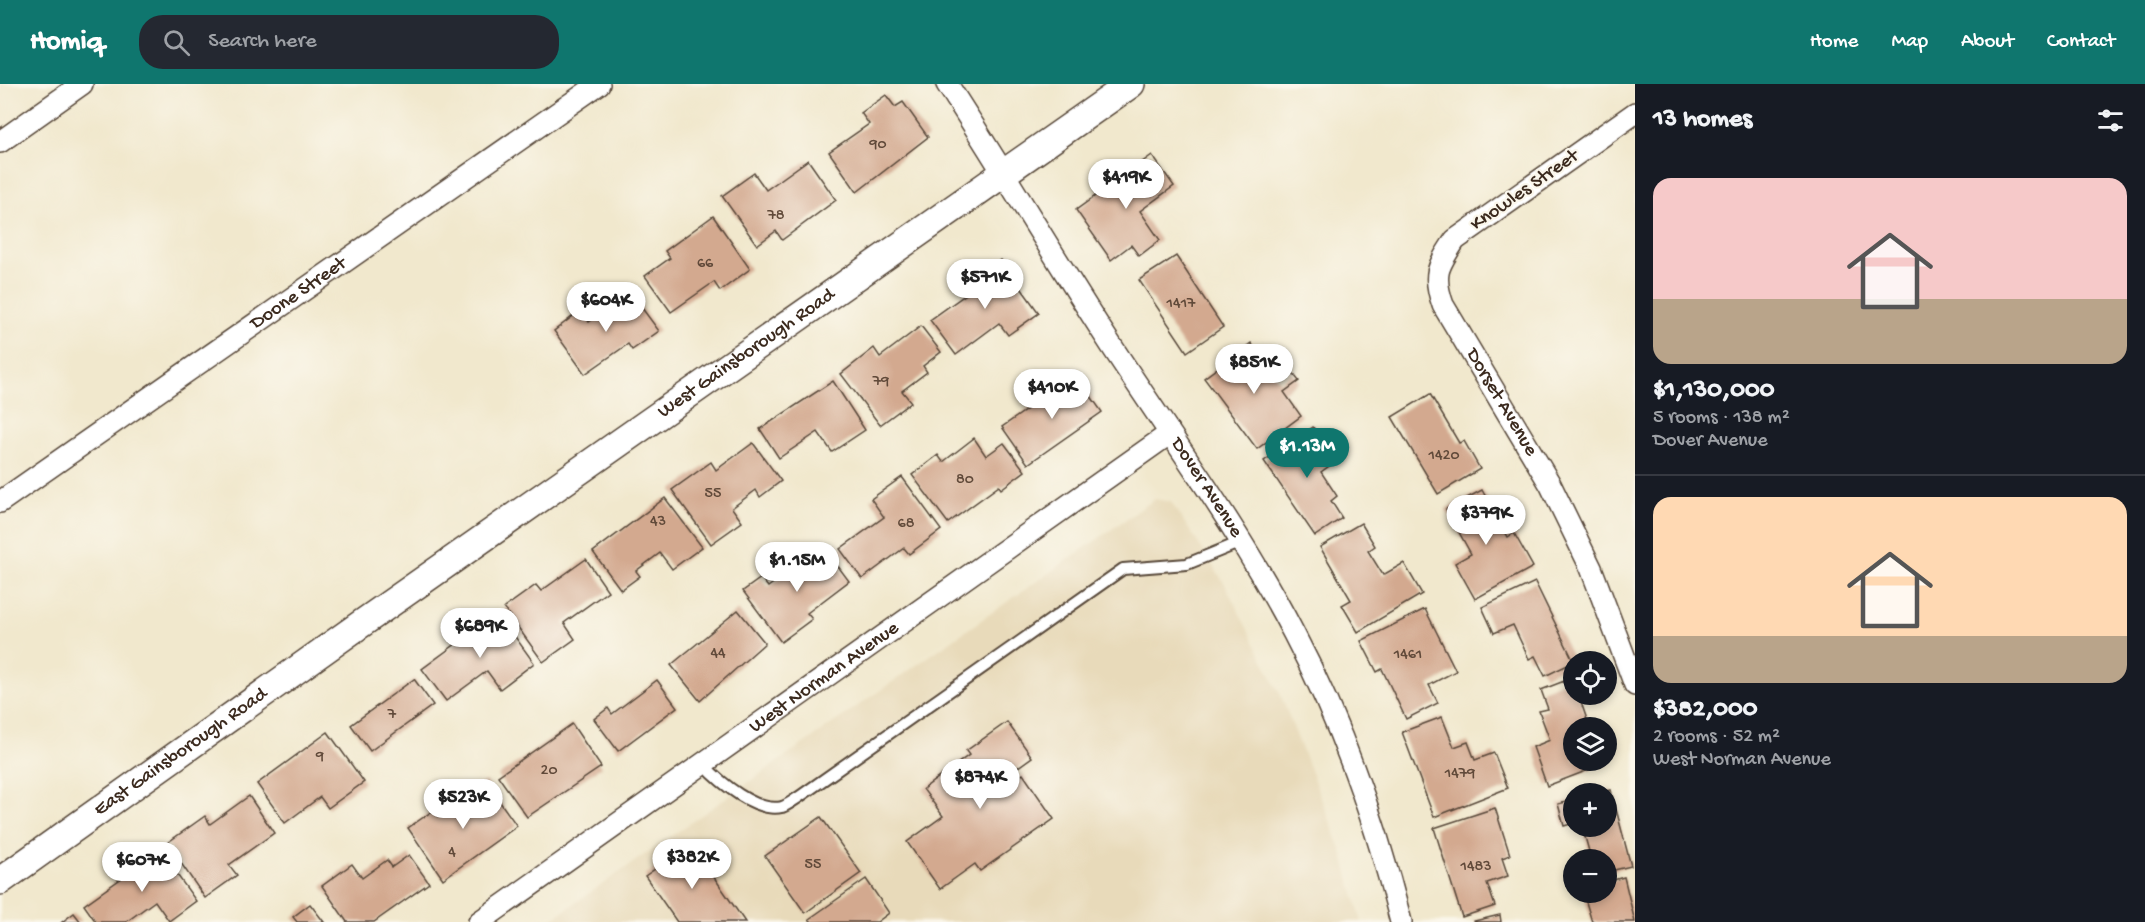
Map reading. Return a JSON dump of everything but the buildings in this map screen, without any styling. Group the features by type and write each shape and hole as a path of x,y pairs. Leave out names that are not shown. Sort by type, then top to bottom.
{"street":[{"path":"0,142 82,84"},
{"name":"Doone Street","path":"0,502 599,84"},
{"name":"Dover Avenue","path":"947,84 1004,172 1056,261 1241,542 1294,633 1330,708 1382,847 1401,922"},
{"name":"West Gainsborough Road","path":"361,624 1131,84"},
{"name":"Knowles Street","path":"1436,285 1441,262 1455,240 1635,113"},
{"name":"Dorset Avenue","path":"1436,285 1443,305 1550,484 1591,568 1635,685"},
{"name":"West Norman Avenue","path":"479,922 1169,434"},
{"name":"East Gainsborough Road","path":"0,880 361,624"}],"lane":[{"path":"704,765 723,786 763,806 781,807 799,797 1123,569 1187,564 1241,542"}],"shaded area":[{"path":"1155,499 1171,502 1225,584 1281,696 1341,849 1362,922 548,922"}]}
